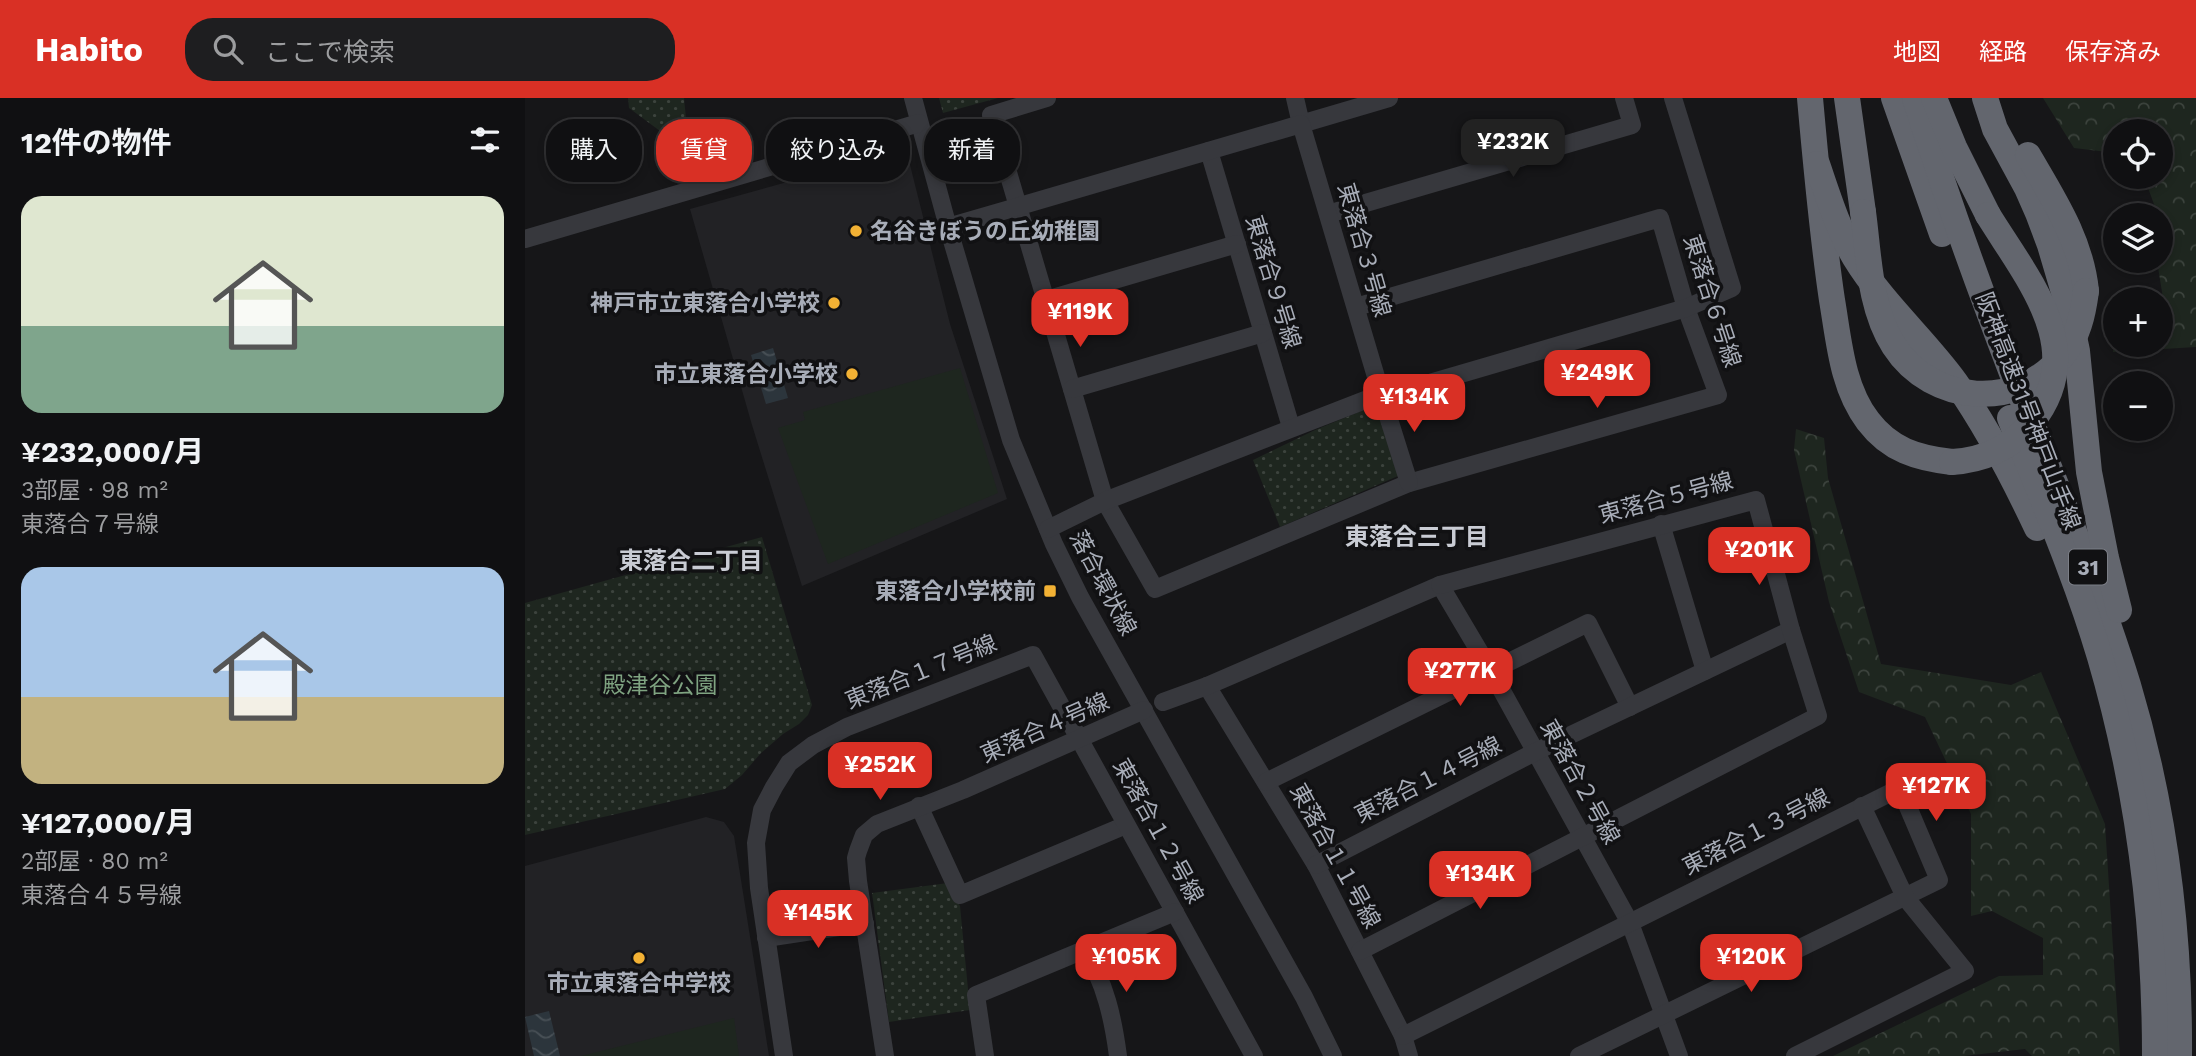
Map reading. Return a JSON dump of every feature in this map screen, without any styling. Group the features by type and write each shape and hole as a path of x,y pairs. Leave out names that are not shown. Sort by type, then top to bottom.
{"highway":[{"name":"31","path":"1810,98 1825,253 1845,374 1855,401 1869,423 1888,441 1907,453 1924,459 1952,462 1983,457 2012,443 2042,409 2056,374 2054,337 2048,316 1988,215 1954,147 1934,98"},
{"path":"1847,98 1873,291 1893,345 1910,367 1921,376 1967,394 1994,394 2021,387 2054,365 2071,344 2080,322 2085,290 2084,268 2078,247 2060,211 2001,110 1991,98"},
{"name":"阪神高速31号神戸山手線","path":"1894,98 1978,332 2067,561 2100,656 2122,744 2141,847 2153,958 2155,1056"},
{"name":"阪神高速31号神戸山手線","path":"1915,98 2012,373 2095,585 2128,686 2156,807 2172,898 2177,955 2179,1056"},
{"path":"1985,98 1995,129 2038,213 2066,299 2077,351 2089,472 2095,505 2155,751 2156,807"},
{"name":"31","path":"1817,164 1839,225 1857,260 1885,299 1954,381 1994,442 2053,563 2122,744"}],"street":[{"name":"落合環状線","path":"913,98 1011,440 1048,529 1080,597 1304,997 1329,1055"},
{"path":"1047,98 991,114 1105,501"},
{"name":"東落合３号線","path":"1295,98 1409,483"},
{"path":"948,227 1389,98"},
{"path":"1328,214 1632,125 1624,98"},
{"path":"1048,529 1105,501 1373,397 1382,397 1686,308 1732,288 1673,98"},
{"path":"525,239 919,123"},
{"name":"東落合９号線","path":"1209,150 1291,427"},
{"name":"東落合６号線","path":"1105,501 1155,589 1409,483 1718,395 1686,308 1660,218 1356,307"},
{"path":"1045,300 1237,244"},
{"path":"1072,389 1263,333"},
{"name":"東落合５号線","path":"1440,585 1756,500 1791,631 1818,716 1582,836"},
{"path":"1661,524 1705,671"},
{"path":"1163,702 1207,686 1440,585"},
{"name":"東落合２号線","path":"1440,585 1491,671 1630,923 1678,1056"},
{"path":"1266,782 1588,623 1630,707"},
{"name":"東落合１４号線","path":"1316,865 1535,752 1791,631"},
{"name":"東落合１７号線","path":"784,1056 759,888 756,842 762,810 789,763 813,745 848,727 1033,655 1080,739"},
{"name":"東落合１１号線","path":"1207,686 1316,865 1403,1037 1409,1056"},
{"name":"東落合４号線","path":"885,1056 856,858 864,835 877,824 963,790 1144,710"},
{"name":"東落合１２号線","path":"1080,739 1254,1056"},
{"path":"1579,1056 1939,880 1900,788 1862,807"},
{"path":"919,806 960,895 1126,825"},
{"name":"東落合１３号線","path":"1403,1037 1862,807 1905,897 1965,971 1795,1056"},
{"path":"1360,951 1582,836"},
{"path":"985,1056 976,995 1175,912"},
{"path":"767,938 865,923"},
{"path":"1084,948 1092,960 1108,1003 1118,1056"}],"shaded area":[{"name":"市立東落合小学校","path":"910,165 950,324 1007,499 802,586 690,209 787,182 910,182"},
{"name":"市立東落合中学校","path":"706,817 724,822 734,836 769,1056 525,1056 525,866"}],"green space":[{"path":"628,98 684,98 686,119 656,119 656,128 629,108"},
{"path":"939,98 998,98 943,113"},
{"path":"2043,98 2196,98 2196,347 2173,348 2173,287 2161,287 2159,273 2173,273 2173,203 2154,203 2148,189 2173,189 2173,119 2103,119 2103,151 2074,148"},
{"path":"960,368 998,493 828,564 778,428 805,420 803,412"},
{"path":"1376,405 1398,476 1280,527 1253,460"},
{"path":"1796,429 1824,438 1828,478 1881,664 2011,685 2041,672 2105,824 2120,1056 2032,1056 2025,1049 1964,1056 1833,1056 1999,976 2043,975 2043,938 1992,911 1971,916 1971,814 1925,717 1859,692 1829,602 1794,450"},
{"name":"殿津谷公園","path":"762,537 812,705 808,715 761,753 742,775 725,789 525,835 525,603"},
{"path":"948,883 960,906 970,1010 889,1022 872,893"},
{"path":"734,1018 739,1056 581,1056"}],"water":[{"path":"773,348 788,398 766,404 751,355"},
{"path":"549,1011 560,1056 534,1056 525,1017"}],"place":[{"name":"名谷きぼうの丘幼稚園","path":"856,231"},
{"name":"神戸市立東落合小学校","path":"834,303"},
{"name":"市立東落合小学校","path":"852,374"},
{"name":"東落合小学校前","path":"1050,591"},
{"name":"市立東落合中学校","path":"639,958"}],"district":[{"name":"東落合三丁目","path":"1417,537"},
{"name":"東落合二丁目","path":"691,561"}]}
